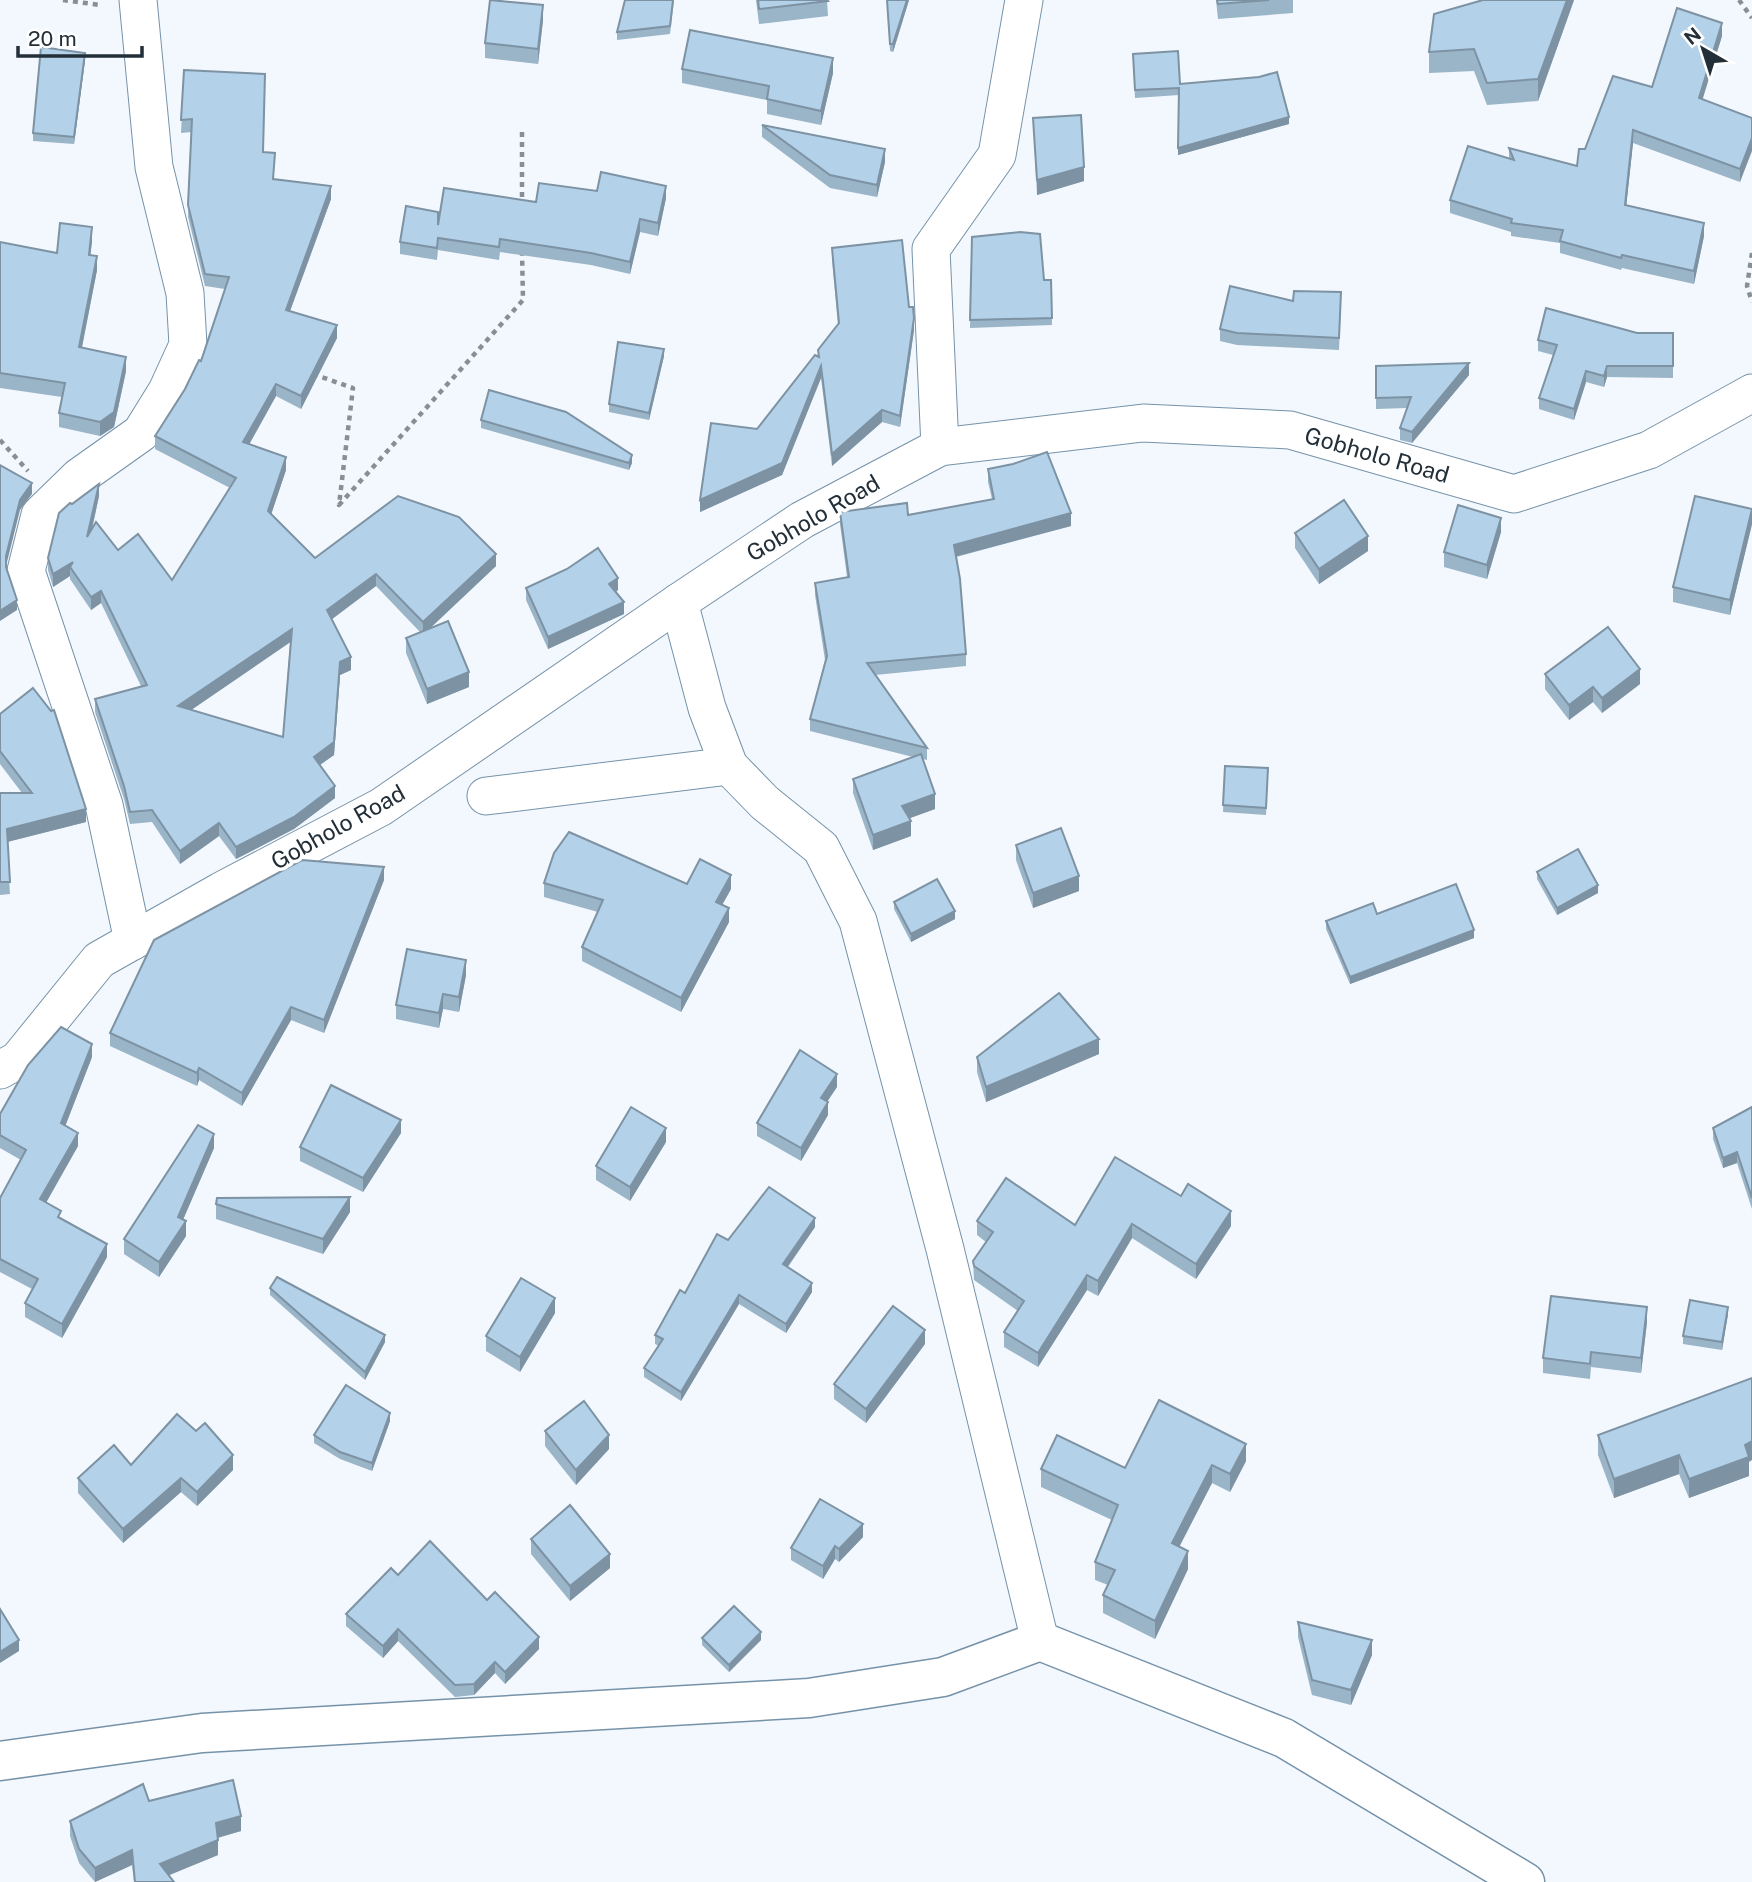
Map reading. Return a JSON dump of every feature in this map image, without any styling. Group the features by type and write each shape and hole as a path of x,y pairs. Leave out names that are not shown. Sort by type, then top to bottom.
{"street":[{"path":"133,941 104,805 26,571 40,515 79,477 141,433 167,391 188,345 185,293 154,167 138,0"},
{"path":"940,447 931,249 997,155 1024,0"},
{"name":"Gobholo Road","path":"0,1070 18,1060 99,960 221,891 381,807 679,601 802,520 940,447 1143,423 1290,430 1514,494 1649,450 1752,393"},
{"path":"679,601 706,708 729,766 765,803 821,848 858,921 945,1249 1040,1641"},
{"path":"486,796 729,766"},
{"path":"0,1761 202,1732 809,1698 943,1676 1040,1641 1284,1738 1525,1882"}],"path":[{"path":"1739,0 1752,19"},
{"path":"522,132 522,216"},
{"path":"302,370 353,387 339,505 523,300 522,244"},
{"path":"1752,253 1747,286 1752,302"}],"building":[{"path":"490,0 543,5 538,49 485,43"},
{"path":"625,0 673,0 670,26 617,32"},
{"path":"758,0 827,0 828,1 759,9"},
{"path":"887,0 907,0 893,44 890,44"},
{"path":"1217,0 1269,0 1218,4"},
{"path":"1483,0 1567,0 1538,79 1487,83 1474,49 1429,52 1434,14"},
{"path":"1677,8 1722,23 1699,98 1752,118 1752,138 1740,169 1633,130 1625,205 1704,223 1694,271 1622,255 1621,258 1560,241 1563,230 1511,223 1512,219 1450,200 1468,146 1514,160 1509,148 1577,166 1579,149 1585,149 1613,76 1652,87"},
{"path":"690,30 833,58 821,111 767,99 769,86 682,69"},
{"path":"41,47 85,53 74,137 33,133"},
{"path":"1178,51 1180,84 1259,77 1277,72 1289,117 1178,148 1179,88 1135,90 1133,54"},
{"path":"184,70 265,74 263,152 275,153 273,179 331,186 286,310 337,325 301,396 276,384 243,442 286,457 268,511 315,558 398,496 459,517 496,554 423,622 376,574 327,610 351,657 340,662 334,742 314,757 335,786 294,817 236,847 219,823 180,851 152,810 130,812 95,699 147,685 101,591 91,597 70,567 73,562 53,574 48,558 59,513 99,484 87,537 96,522 118,550 138,534 172,580 236,478 155,436 185,389 199,360 201,361 229,277 205,274 188,205 192,119 181,120","holes":["292,629 283,737 178,706"]},
{"path":"1081,115 1084,167 1037,180 1033,118"},
{"path":"762,125 885,149 877,185 830,175"},
{"path":"601,172 666,186 658,223 640,219 630,262 500,239 499,247 438,238 437,248 400,242 406,206 438,212 438,225 444,188 536,202 539,183 597,191"},
{"path":"60,223 92,227 89,255 97,256 79,347 126,357 114,412 100,422 59,413 65,383 0,373 0,242 57,253"},
{"path":"1020,232 1040,234 1044,280 1051,280 1052,318 970,320 972,237"},
{"path":"902,240 909,307 913,307 914,318 900,416 882,410 832,454 821,366 782,463 700,500 711,423 757,429 815,355 819,357 818,350 839,323 832,248"},
{"path":"1230,286 1293,301 1294,291 1341,292 1339,338 1237,333 1220,329"},
{"path":"1546,308 1637,333 1673,333 1673,366 1607,366 1604,376 1586,371 1574,409 1539,398 1557,345 1538,340"},
{"path":"618,342 664,349 649,413 609,404"},
{"path":"1469,363 1412,432 1400,428 1411,397 1376,398 1376,366"},
{"path":"489,390 566,412 632,455 629,463 481,420"},
{"path":"1047,452 1071,513 954,545 960,579 966,654 867,663 927,748 810,719 827,656 815,583 849,577 840,512 907,503 908,515 994,499 988,469 1013,464"},
{"path":"0,465 32,483 20,500 6,556 6,567 17,600 0,611"},
{"path":"1695,496 1752,509 1730,600 1673,587"},
{"path":"1344,500 1368,536 1319,569 1295,533"},
{"path":"1458,505 1501,518 1487,565 1444,552"},
{"path":"598,548 618,578 609,584 624,602 548,637 526,588 567,569"},
{"path":"448,621 469,672 427,689 406,638"},
{"path":"1608,627 1640,669 1602,698 1593,687 1569,705 1545,674"},
{"path":"33,688 51,711 54,710 86,809 7,829 10,882 0,882 0,793 32,793 0,751 0,714"},
{"path":"921,754 935,794 902,806 911,821 873,835 853,779"},
{"path":"1225,766 1268,768 1266,808 1223,805"},
{"path":"1061,828 1079,876 1033,893 1016,845"},
{"path":"569,832 687,884 700,859 731,875 716,902 729,908 681,998 582,947 603,900 544,883 554,853"},
{"path":"1578,849 1598,885 1557,908 1537,872"},
{"path":"302,860 384,867 324,1020 291,1007 242,1093 199,1068 197,1073 110,1033 154,940"},
{"path":"937,879 955,911 911,934 894,902"},
{"path":"1456,884 1474,930 1350,977 1326,921 1373,903 1377,914"},
{"path":"407,949 466,960 459,997 443,994 439,1013 396,1005"},
{"path":"1059,993 1099,1039 986,1087 977,1057"},
{"path":"61,1027 92,1044 61,1123 78,1133 40,1199 61,1211 58,1217 107,1244 62,1324 25,1303 38,1279 0,1259 0,1198 26,1150 0,1135 0,1114 28,1065"},
{"path":"800,1050 837,1074 821,1098 828,1102 801,1148 757,1123"},
{"path":"331,1085 401,1120 363,1178 300,1147"},
{"path":"631,1107 666,1128 630,1187 596,1166"},
{"path":"1752,1107 1752,1198 1737,1152 1723,1158 1713,1128"},
{"path":"198,1125 214,1134 178,1217 186,1221 159,1262 124,1239"},
{"path":"1115,1157 1181,1196 1188,1184 1231,1211 1196,1264 1132,1224 1098,1281 1087,1275 1038,1353 1004,1332 1024,1301 974,1266 973,1261 993,1232 977,1221 1006,1178 1075,1225"},
{"path":"769,1187 815,1218 783,1264 812,1283 786,1324 739,1295 681,1392 644,1368 663,1339 655,1335 680,1290 685,1293 717,1234 728,1240"},
{"path":"350,1197 323,1239 216,1204 217,1198"},
{"path":"277,1277 385,1335 365,1372 270,1288"},
{"path":"521,1278 555,1298 520,1357 486,1336"},
{"path":"1551,1296 1647,1307 1641,1358 1591,1352 1590,1364 1543,1358"},
{"path":"1690,1300 1728,1307 1722,1342 1683,1336"},
{"path":"893,1306 925,1330 866,1409 834,1384"},
{"path":"1752,1378 1752,1441 1745,1445 1749,1457 1689,1479 1679,1455 1614,1479 1598,1435"},
{"path":"346,1385 390,1413 372,1463 340,1452 314,1435"},
{"path":"1159,1400 1246,1444 1230,1474 1212,1465 1172,1543 1188,1551 1155,1621 1103,1595 1115,1570 1095,1562 1118,1505 1041,1469 1057,1435 1125,1468"},
{"path":"584,1401 609,1435 576,1470 545,1431"},
{"path":"177,1414 196,1431 205,1423 233,1455 197,1492 181,1478 123,1529 78,1478 114,1445 131,1465"},
{"path":"820,1499 863,1524 839,1549 835,1546 823,1566 791,1548"},
{"path":"570,1505 610,1554 570,1586 531,1539"},
{"path":"430,1541 487,1600 495,1592 539,1637 505,1672 495,1662 474,1684 455,1685 398,1629 383,1646 346,1614 391,1568 398,1575"},
{"path":"734,1606 761,1632 729,1665 702,1638"},
{"path":"0,1609 19,1640 0,1652"},
{"path":"1298,1622 1372,1640 1351,1690 1312,1680"},
{"path":"233,1780 241,1816 216,1823 218,1840 160,1864 174,1882 135,1882 132,1850 95,1868 79,1849 70,1821 143,1784 149,1801"}]}
